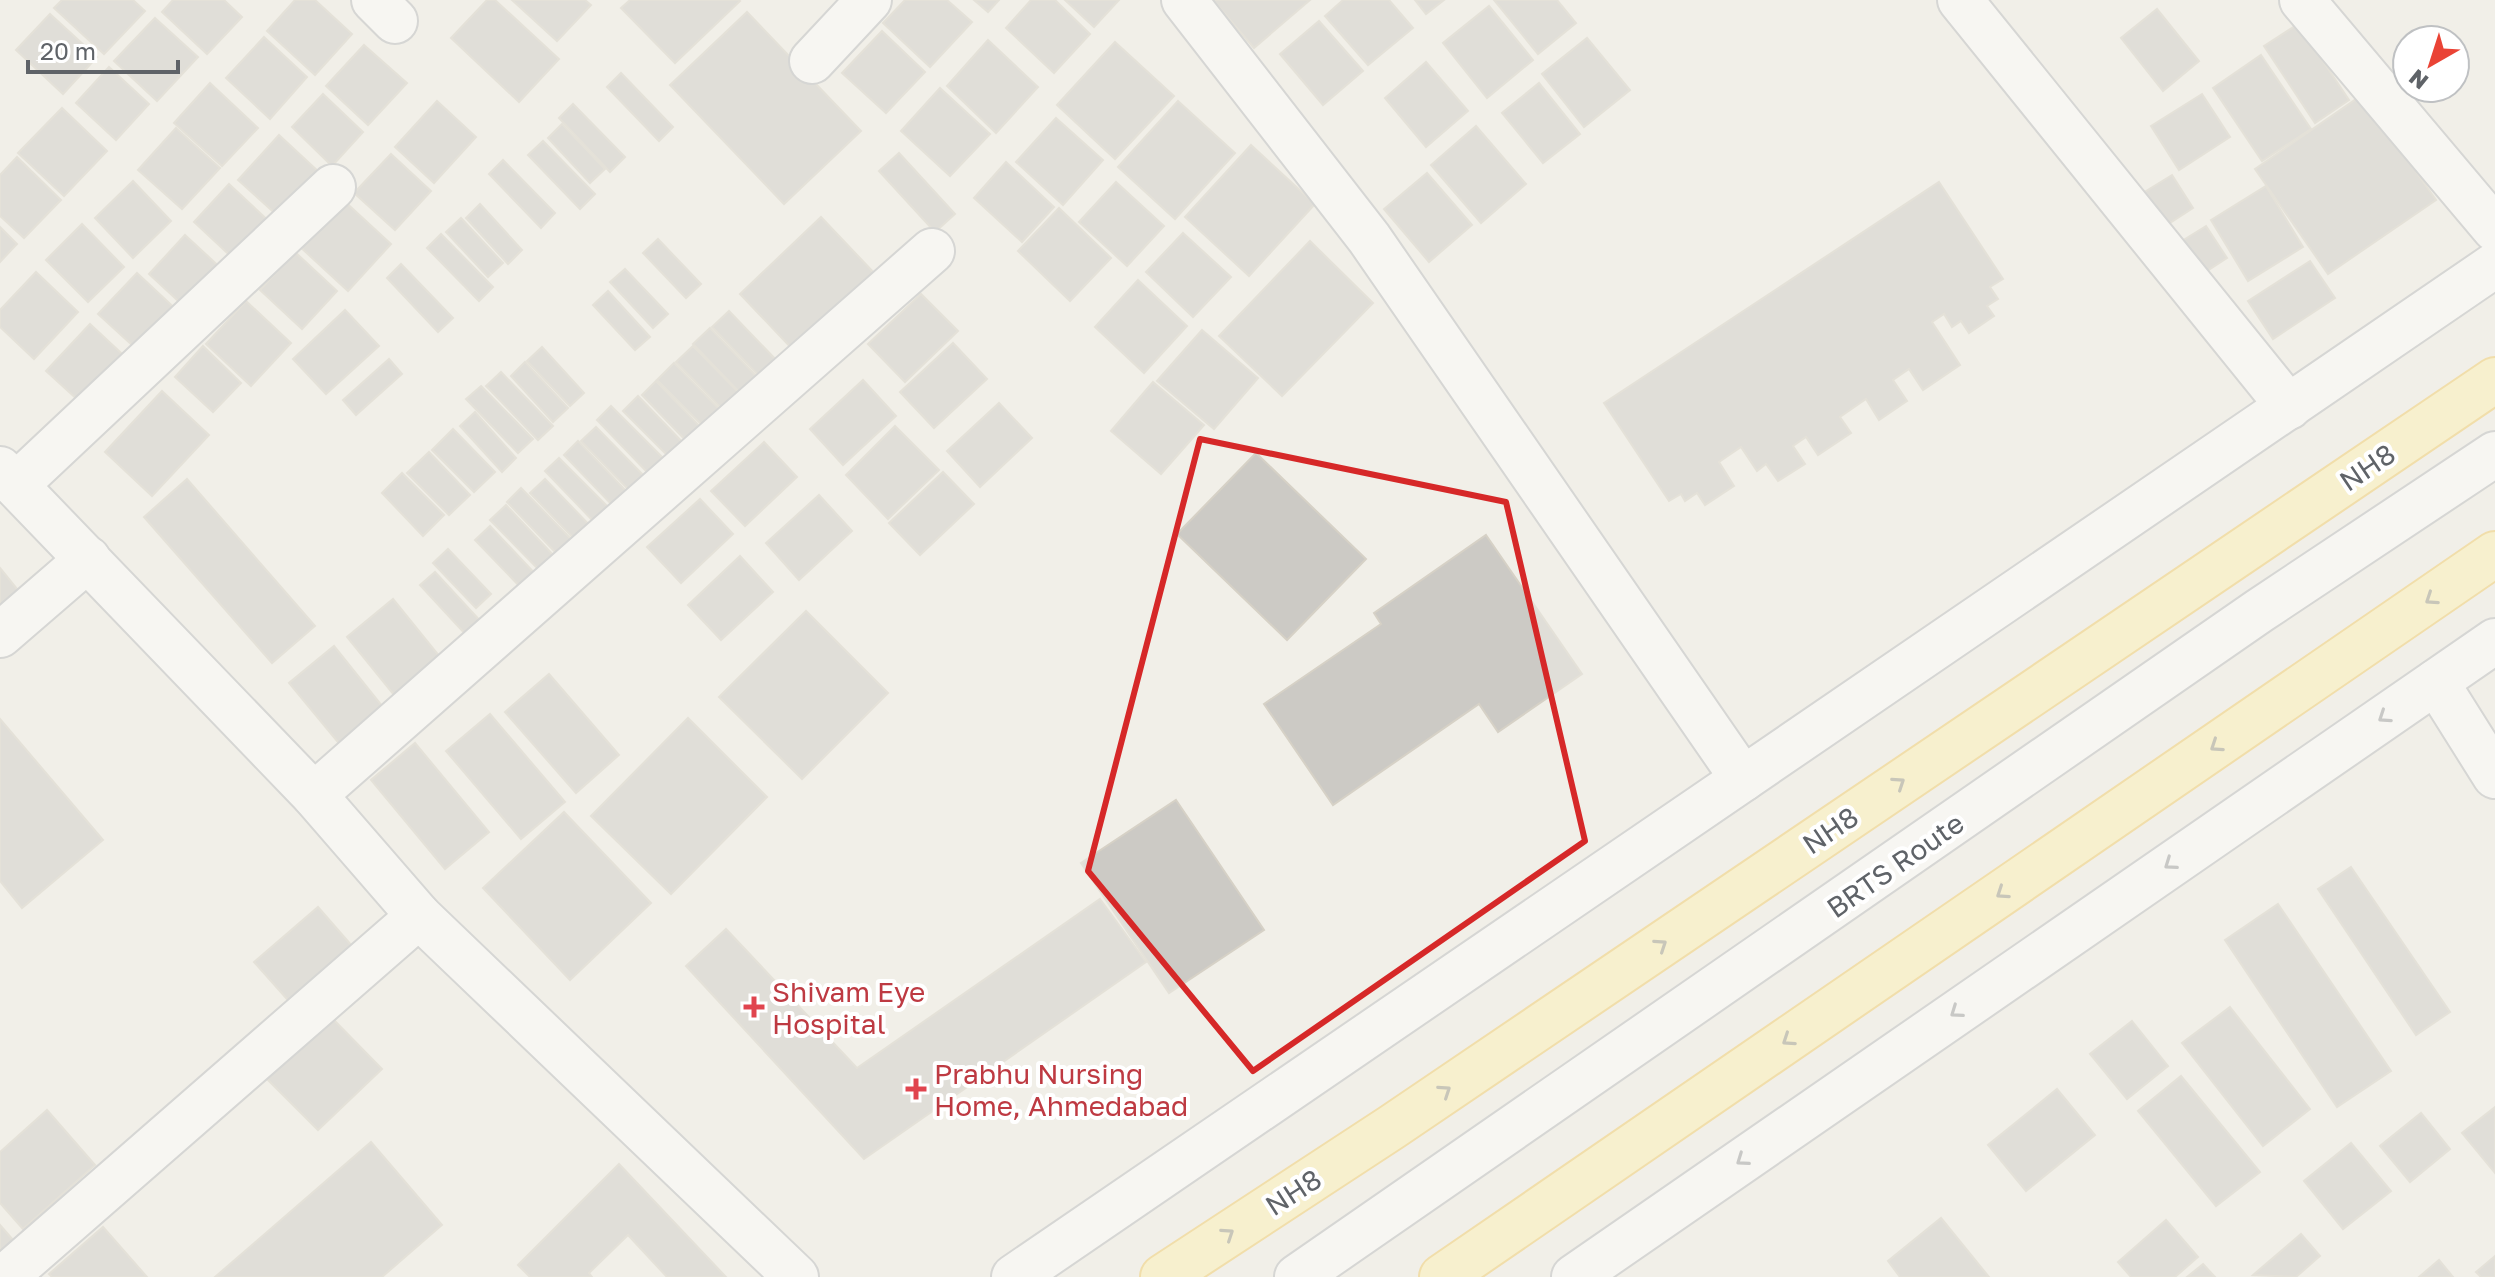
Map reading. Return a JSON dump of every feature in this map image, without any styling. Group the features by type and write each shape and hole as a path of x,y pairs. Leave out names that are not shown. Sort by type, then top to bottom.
{"main road":[{"name":"NH8","path":"1163,1277 1392,1127 2495,380"},
{"path":"1442,1277 2495,554"}],"street":[{"path":"812,61 869,0"},
{"path":"1184,0 1369,238 1743,779"},
{"path":"1960,0 2289,407"},
{"path":"2302,0 2495,229"},
{"path":"333,187 8,477 314,795 419,916 796,1277"},
{"path":"314,795 932,251"},
{"path":"1014,1277 2495,265"},
{"name":"BRTS Route","path":"1297,1277 2259,611 2495,454"},
{"path":"0,635 88,559"},
{"path":"1574,1277 2495,641"},
{"path":"2436,682 2495,776"},
{"path":"5,1277 419,916"}],"highlighted area":[{"path":"1200,439 1506,502 1585,841 1253,1071 1088,871"}],"building":[{"path":"62,0 133,0 145,11 104,54 54,8"},
{"path":"173,0 224,0 242,17 207,54 162,12"},
{"path":"295,0 315,0 352,34 315,75 267,31"},
{"path":"487,0 495,0 559,59 519,102 451,38"},
{"path":"512,0 585,0 591,5 557,41"},
{"path":"630,0 740,1 675,63 621,8"},
{"path":"905,0 947,0 972,22 930,67 883,23"},
{"path":"974,0 999,0 988,12"},
{"path":"1031,0 1055,0 1090,34 1054,73 1006,28"},
{"path":"1065,0 1119,0 1094,27"},
{"path":"1213,0 1310,0 1254,48"},
{"path":"1343,0 1389,0 1413,28 1368,65 1325,16"},
{"path":"1415,0 1444,0 1426,14"},
{"path":"1494,0 1557,0 1576,23 1538,54"},
{"path":"1489,6 1533,60 1487,98 1443,43"},
{"path":"2157,9 2199,61 2163,91 2121,38"},
{"path":"747,12 861,131 784,204 670,85"},
{"path":"50,14 97,57 63,94 16,50"},
{"path":"155,18 198,57 157,101 114,61"},
{"path":"1319,21 1363,71 1323,105 1280,54"},
{"path":"2298,24 2349,100 2315,123 2264,46"},
{"path":"882,31 925,72 886,113 842,73"},
{"path":"264,37 307,77 270,119 226,78"},
{"path":"1587,38 1630,90 1584,127 1542,74"},
{"path":"988,40 1038,87 996,133 947,86"},
{"path":"1115,42 1174,96 1115,159 1057,105"},
{"path":"364,45 407,83 368,125 326,86"},
{"path":"2261,55 2311,129 2262,161 2213,88"},
{"path":"1426,62 1468,111 1426,147 1385,98"},
{"path":"109,67 149,104 116,140 76,103"},
{"path":"621,73 673,127 659,141 607,87"},
{"path":"210,83 258,128 222,166 174,123"},
{"path":"1539,83 1580,134 1543,163 1502,113"},
{"path":"940,88 990,134 950,176 901,131"},
{"path":"323,94 363,132 332,166 292,127"},
{"path":"2202,94 2230,137 2179,170 2151,126"},
{"path":"2362,95 2436,200 2328,274 2255,169"},
{"path":"437,101 476,137 434,183 395,147"},
{"path":"1178,101 1235,153 1175,219 1118,167"},
{"path":"573,104 625,157 610,172 559,118"},
{"path":"62,108 107,151 64,196 18,153"},
{"path":"1056,118 1103,160 1063,205 1016,162"},
{"path":"562,124 605,169 590,183 548,138"},
{"path":"1476,126 1526,184 1481,223 1431,165"},
{"path":"176,128 220,168 182,209 138,170"},
{"path":"279,135 319,172 278,216 238,180"},
{"path":"543,141 595,194 580,209 528,155"},
{"path":"1251,145 1315,204 1249,276 1185,217"},
{"path":"899,153 955,214 935,232 879,171"},
{"path":"391,154 431,191 395,230 354,193"},
{"path":"17,157 61,200 24,238 0,216 0,175"},
{"path":"503,160 555,213 541,228 489,174"},
{"path":"1006,162 1054,207 1022,242 974,198"},
{"path":"1427,173 1472,225 1429,262 1384,209"},
{"path":"2172,175 2193,208 2159,230 2138,196"},
{"path":"133,181 171,221 133,258 95,218"},
{"path":"1116,182 1164,226 1127,266 1079,222"},
{"path":"1939,182 2003,279 1990,287 1998,299 1987,306 1994,316 1969,333 1961,321 1952,327 1944,314 1932,322 1960,365 1923,390 1909,369 1893,380 1907,401 1879,420 1866,399 1840,417 1851,433 1818,455 1806,437 1793,446 1805,464 1778,481 1766,464 1757,471 1741,447 1719,462 1734,486 1705,505 1697,493 1685,501 1681,494 1669,501 1604,403"},
{"path":"229,184 273,225 238,263 194,222"},
{"path":"2266,186 2303,247 2248,281 2211,220"},
{"path":"341,198 391,244 348,291 298,245"},
{"path":"480,204 522,250 508,264 466,218"},
{"path":"1059,208 1111,258 1070,301 1018,251"},
{"path":"821,217 878,277 797,354 740,294"},
{"path":"461,218 503,263 488,277 446,232"},
{"path":"82,224 124,267 88,302 46,260"},
{"path":"2206,226 2227,258 2190,282 2169,249"},
{"path":"0,227 17,244 0,262"},
{"path":"1183,233 1231,277 1193,317 1146,272"},
{"path":"441,234 493,287 479,301 427,248"},
{"path":"185,235 224,271 188,310 149,274"},
{"path":"658,239 701,284 686,298 643,253"},
{"path":"1310,241 1373,303 1282,396 1219,336"},
{"path":"295,252 337,291 302,329 260,290"},
{"path":"2310,261 2335,298 2273,339 2248,301"},
{"path":"401,264 453,318 438,332 387,278"},
{"path":"625,269 668,314 653,328 610,282"},
{"path":"36,272 78,312 34,359 0,327 0,310"},
{"path":"137,273 181,314 143,355 98,314"},
{"path":"1138,280 1187,326 1144,373 1095,327"},
{"path":"608,291 650,337 635,350 593,305"},
{"path":"921,294 958,331 905,382 868,344"},
{"path":"246,301 291,343 251,386 206,344"},
{"path":"345,310 379,346 326,394 293,359"},
{"path":"729,311 781,365 764,381 712,327"},
{"path":"90,324 133,364 90,411 46,371"},
{"path":"710,328 761,381 745,398 693,344"},
{"path":"1202,330 1258,378 1214,429 1157,381"},
{"path":"953,343 987,379 934,428 900,392"},
{"path":"203,346 241,383 213,412 175,377"},
{"path":"693,346 745,399 728,415 676,362"},
{"path":"542,347 584,393 570,406 527,361"},
{"path":"389,359 402,374 356,415 343,400"},
{"path":"525,362 568,408 553,422 511,376"},
{"path":"674,363 726,416 710,433 657,380"},
{"path":"501,372 553,426 538,440 486,386"},
{"path":"863,380 896,416 843,465 810,429"},
{"path":"656,381 708,435 694,449 642,395"},
{"path":"1153,382 1204,425 1161,474 1111,431"},
{"path":"481,386 533,439 518,453 466,399"},
{"path":"162,391 209,435 152,496 105,452"},
{"path":"638,396 690,450 676,464 623,411"},
{"path":"999,403 1032,438 980,487 947,451"},
{"path":"611,406 664,459 649,474 597,420"},
{"path":"475,412 516,458 502,472 460,426"},
{"path":"895,426 939,470 888,519 846,475"},
{"path":"596,427 648,480 633,494 581,441"},
{"path":"453,429 495,472 474,492 432,450"},
{"path":"578,441 630,495 616,509 564,455"},
{"path":"764,442 797,477 745,526 711,491"},
{"path":"429,452 470,495 449,515 407,473"},
{"path":"1256,453 1366,559 1287,640 1177,534"},
{"path":"559,458 612,511 597,525 545,471"},
{"path":"943,472 974,504 920,555 889,523"},
{"path":"402,473 444,515 423,536 382,493"},
{"path":"187,479 315,626 272,663 144,517"},
{"path":"545,479 597,533 582,547 530,493"},
{"path":"521,488 574,542 559,556 507,502"},
{"path":"819,495 852,531 799,580 766,543"},
{"path":"700,499 733,534 681,583 647,547"},
{"path":"506,505 557,559 543,574 490,520"},
{"path":"490,526 541,580 527,594 475,540"},
{"path":"1486,535 1582,674 1498,732 1479,704 1333,805 1264,704 1381,624 1374,613"},
{"path":"448,549 491,594 476,608 433,563"},
{"path":"740,556 773,592 721,640 688,605"},
{"path":"0,568 18,590 0,605"},
{"path":"435,572 484,625 469,638 420,585"},
{"path":"393,599 449,668 403,706 347,637"},
{"path":"806,611 888,693 802,779 719,697"},
{"path":"334,646 391,717 347,753 289,683"},
{"path":"549,674 619,755 576,793 505,712"},
{"path":"490,714 565,802 521,839 446,751"},
{"path":"688,718 767,797 671,894 591,816"},
{"path":"0,719 103,840 22,908 0,881"},
{"path":"415,743 489,832 445,869 371,780"},
{"path":"1176,800 1264,930 1169,993 1081,863"},
{"path":"564,812 651,903 570,980 483,888"},
{"path":"2351,867 2450,1012 2416,1035 2318,889"},
{"path":"1100,899 1146,962 864,1159 686,966 726,929 857,1068"},
{"path":"2278,904 2391,1071 2337,1107 2225,940"},
{"path":"318,907 359,954 295,1008 254,962"},
{"path":"2230,1007 2310,1109 2263,1146 2182,1043"},
{"path":"330,1016 382,1069 318,1130 266,1078"},
{"path":"2132,1021 2168,1066 2127,1099 2090,1054"},
{"path":"2181,1076 2260,1172 2216,1206 2138,1111"},
{"path":"2057,1089 2095,1135 2026,1191 1988,1145"},
{"path":"2495,1107 2495,1173 2462,1133"},
{"path":"47,1110 95,1165 23,1229 0,1203 0,1152"},
{"path":"2421,1113 2450,1149 2410,1182 2380,1146"},
{"path":"371,1142 442,1225 382,1277 215,1277"},
{"path":"2351,1143 2391,1191 2343,1229 2304,1181"},
{"path":"619,1164 726,1277 667,1277 628,1235 589,1273 592,1277 530,1277 518,1265"},
{"path":"1941,1218 1989,1277 1900,1277 1888,1261"},
{"path":"2166,1220 2198,1257 2175,1277 2131,1277 2118,1262"},
{"path":"0,1225 20,1248 0,1266"},
{"path":"103,1227 147,1277 52,1277 49,1274"},
{"path":"2301,1234 2320,1256 2296,1277 2253,1275"},
{"path":"2495,1256 2495,1277 2481,1277 2476,1272"},
{"path":"2439,1260 2453,1277 2419,1277"},
{"path":"2203,1264 2215,1277 2187,1277"}],"place":[{"name":"Shivam Eye Hospital","path":"754,1007"},
{"name":"Prabhu Nursing Home, Ahmedabad","path":"916,1089"}]}
